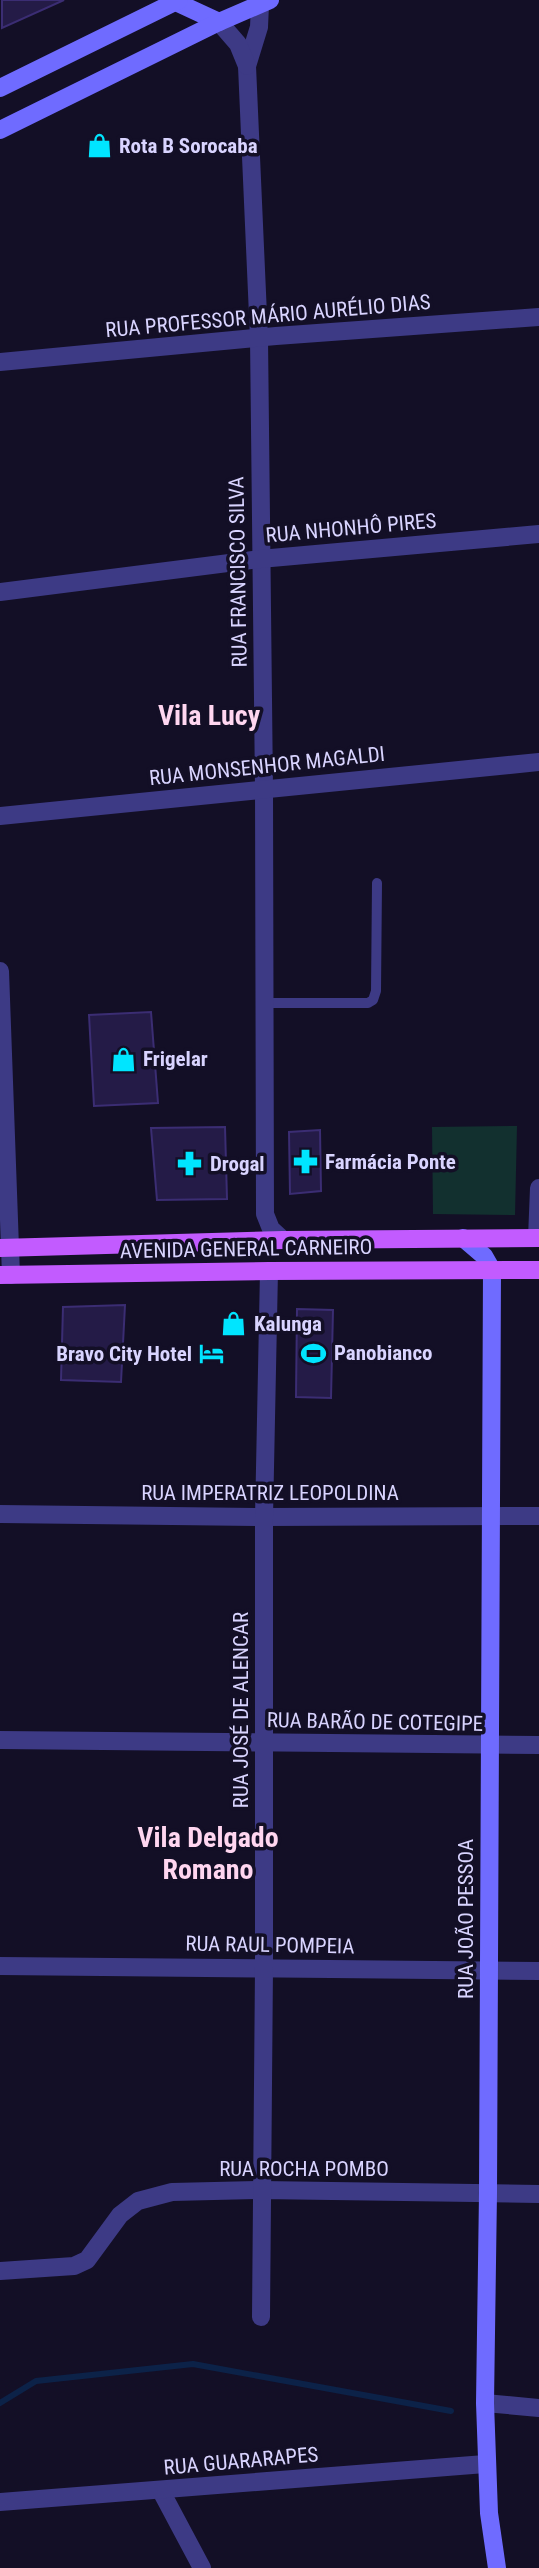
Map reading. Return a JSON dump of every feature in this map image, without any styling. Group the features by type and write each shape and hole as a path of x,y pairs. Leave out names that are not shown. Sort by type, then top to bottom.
{"main road":[{"path":"0,88 177,1 219,22"},
{"path":"0,130 263,2"},
{"path":"463,1238 476,1247 492,1270"},
{"name":"AVENIDA GENERAL CARNEIRO","path":"5,1248 283,1240 538,1238"},
{"name":"AVENIDA GENERAL CARNEIRO","path":"5,1275 269,1270 539,1270"},
{"name":"RUA JOÃO PESSOA","path":"492,1270 485,2464 497,2568"}],"street":[{"name":"RUA FRANCISCO SILVA","path":"263,2 259,27 247,66 259,338 265,1214 271,1229 283,1240"},
{"name":"RUA FRANCISCO SILVA","path":"219,22 238,44 247,66"},
{"name":"RUA PROFESSOR MÁRIO AURÉLIO DIAS","path":"0,362 259,338 539,317"},
{"name":"RUA NHONHÔ PIRES","path":"0,592 260,559 539,534"},
{"name":"RUA MONSENHOR MAGALDI","path":"0,816 539,762"},
{"path":"0,971 5,1275"},
{"path":"538,1238 539,1188"},
{"name":"RUA JOSÉ DE ALENCAR","path":"261,2317 264,1517 269,1270"},
{"name":"RUA IMPERATRIZ LEOPOLDINA","path":"0,1514 539,1516"},
{"name":"RUA BARÃO DE COTEGIPE","path":"0,1740 539,1745"},
{"name":"RUA RAUL POMPEIA","path":"0,1966 539,1971"},
{"name":"RUA ROCHA POMBO","path":"0,2270 74,2266 87,2260 95,2252 120,2214 138,2201 172,2192 261,2190 539,2194"},
{"path":"485,2403 539,2408"},
{"name":"RUA GUARARAPES","path":"0,2502 485,2464"},
{"path":"161,2491 202,2568"}],"lane":[{"path":"264,1003 368,1003 373,1000 376,991 377,883"}],"green space":[{"path":"517,1126 515,1215 433,1214 432,1127"}],"building":[{"path":"2,0 64,0 2,28"},
{"name":"Frigelar","path":"151,1012 158,1103 94,1106 89,1015"},
{"name":"Drogal","path":"225,1127 227,1199 157,1200 151,1128"},
{"name":"Farmácia Ponte","path":"320,1130 321,1191 290,1194 289,1132"},
{"path":"125,1305 121,1382 61,1380 63,1307"},
{"name":"Panobianco","path":"297,1309 333,1310 331,1398 296,1397"}],"waterway":[{"path":"0,2403 36,2381 193,2364 451,2411"}],"place":[{"name":"Rota B Sorocaba","path":"99,146"},
{"name":"Frigelar","path":"123,1059"},
{"name":"Farmácia Ponte","path":"305,1162"},
{"name":"Drogal","path":"190,1164"},
{"name":"Kalunga","path":"234,1324"},
{"name":"Panobianco","path":"314,1353"},
{"name":"Bravo City Hotel","path":"212,1354"}],"district":[{"name":"Vila Lucy","path":"209,715"},
{"name":"Vila Delgado Romano","path":"208,1853"}]}
